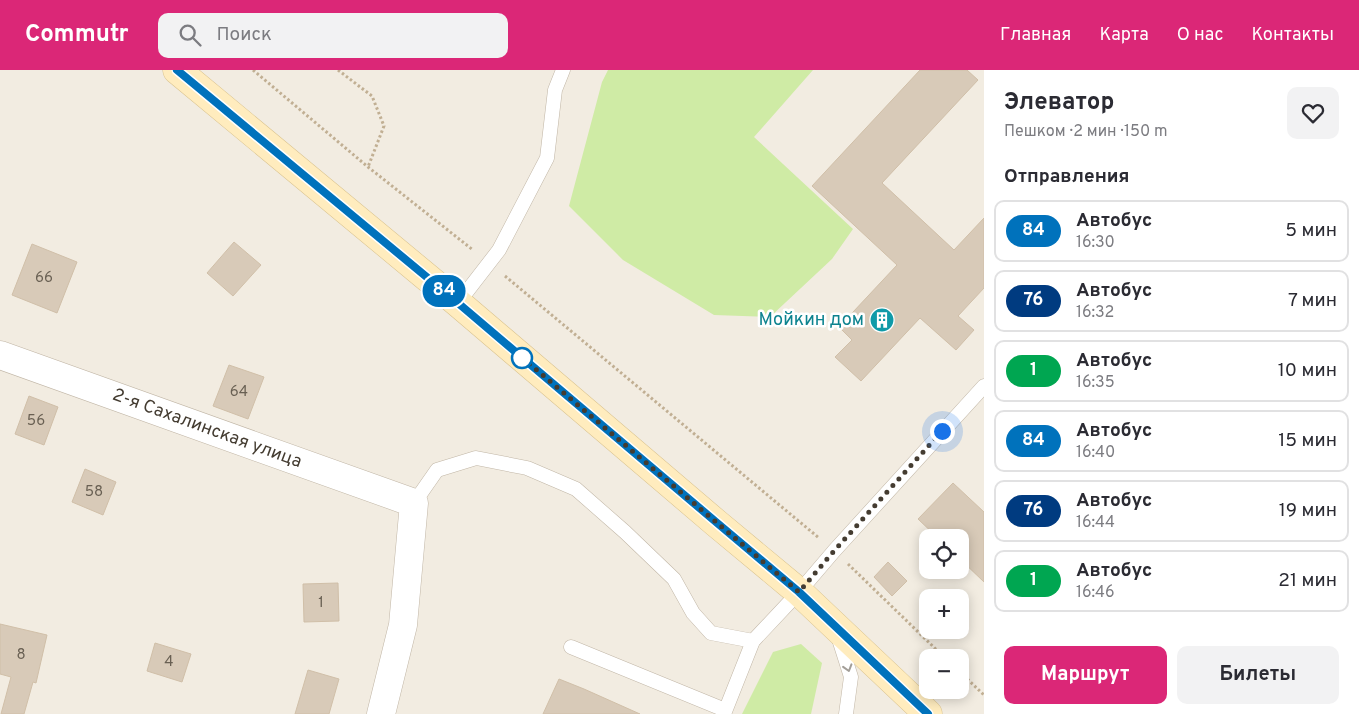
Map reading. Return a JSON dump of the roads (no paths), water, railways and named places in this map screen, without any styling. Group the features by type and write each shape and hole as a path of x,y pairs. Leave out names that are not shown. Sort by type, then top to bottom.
{"main road":[{"path":"177,70 458,303 799,592 928,714"}],"street":[{"name":"2-я Сахалинская улица","path":"0,355 414,503"},
{"path":"381,714 403,625 414,503"}],"lane":[{"path":"458,303 499,250 547,158 555,90 563,70"},
{"path":"570,647 725,712 753,640 982,390"},
{"path":"414,503 437,470 476,458 527,468 576,489 625,532 674,579 693,612 711,633 753,640"},
{"path":"834,624 851,677 846,714"}],"place":[{"name":"Мойкин дом","path":"882,320"}]}
